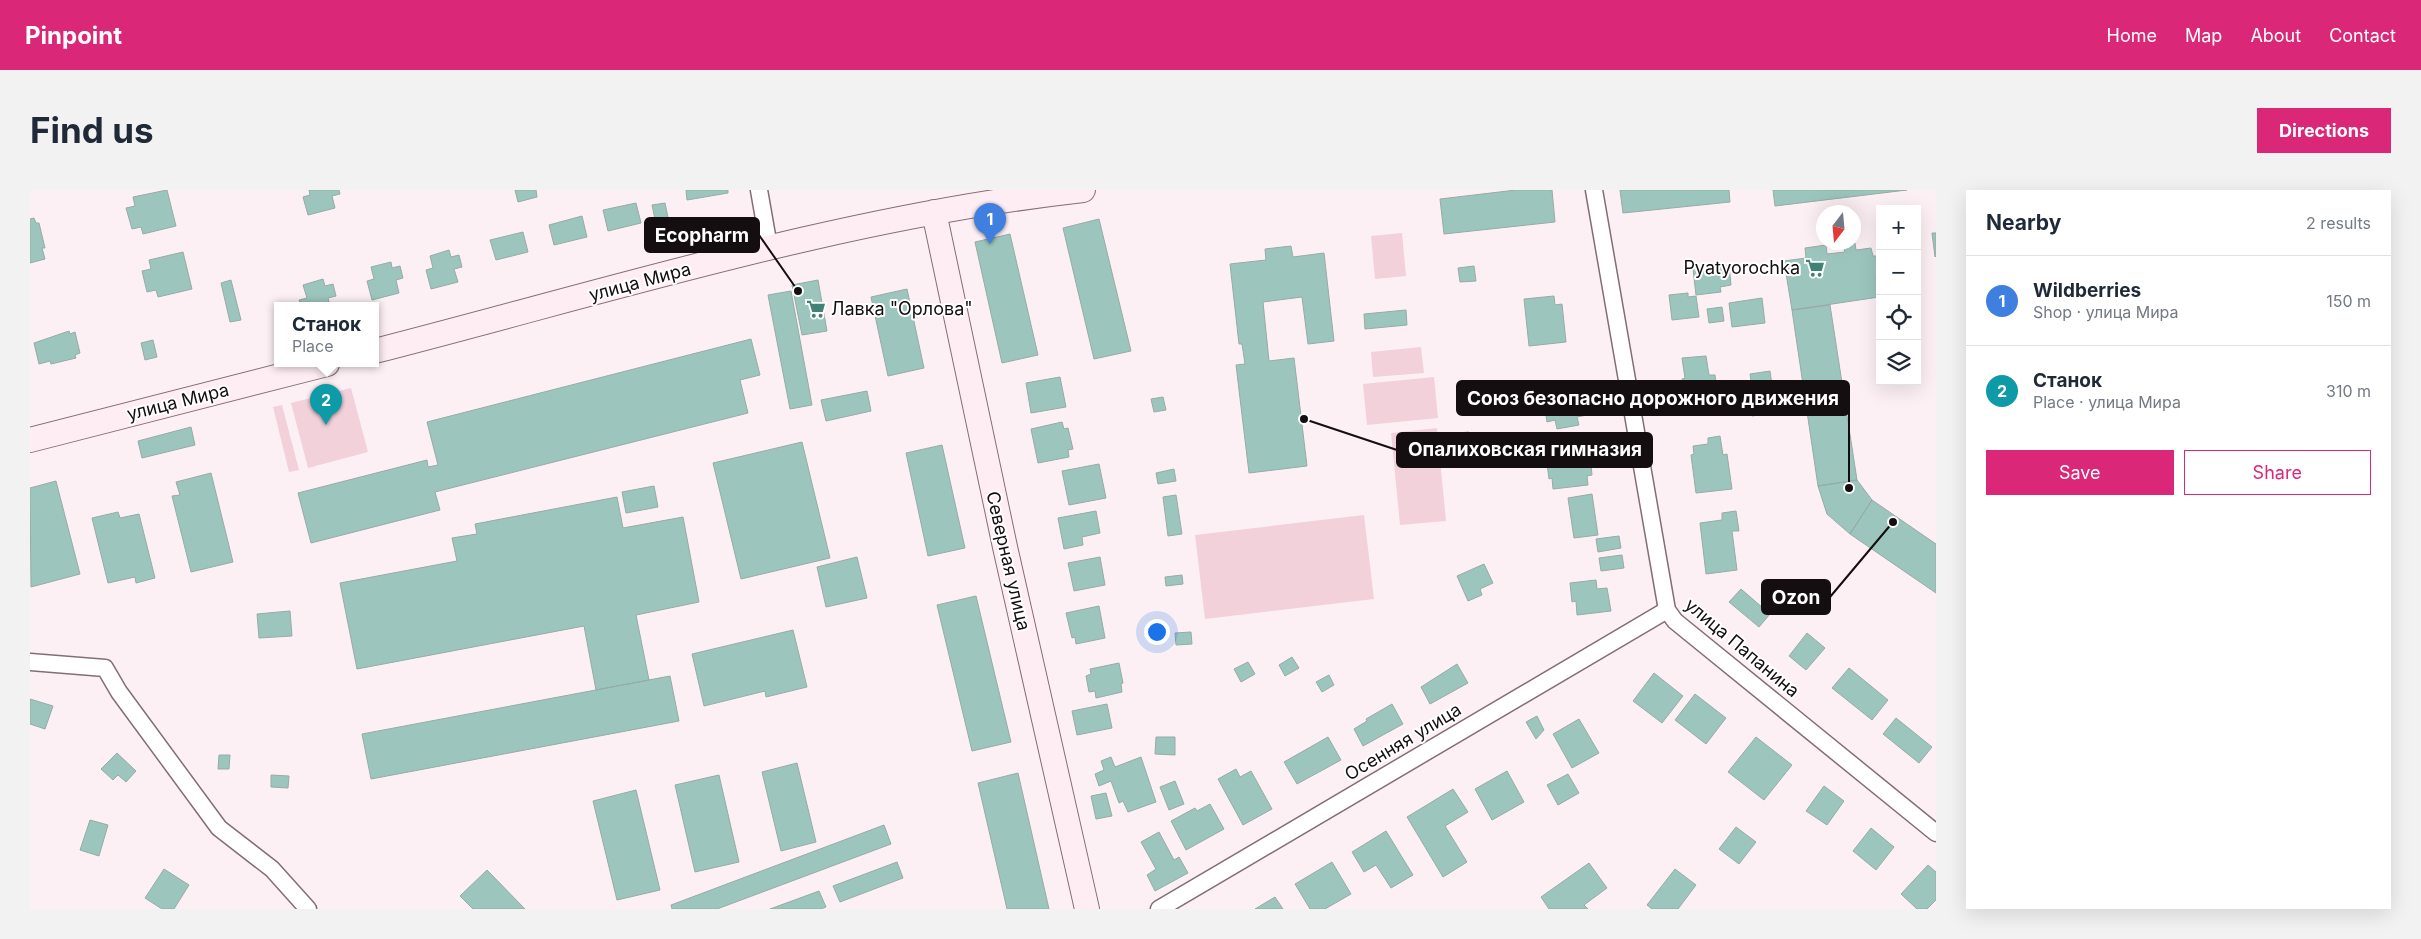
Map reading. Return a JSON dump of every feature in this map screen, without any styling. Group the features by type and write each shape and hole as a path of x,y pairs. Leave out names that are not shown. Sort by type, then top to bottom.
{"street":[{"path":"759,190 769,247"},
{"name":"улица Мира","path":"379,350 769,247 934,212 977,197 1083,190"},
{"name":"улица Папанина","path":"1594,190 1667,610 1675,621 1936,833"},
{"name":"Северная улица","path":"934,212 1003,538 1087,909"},
{"name":"улица Мира","path":"30,440 314,367"},
{"name":"Осенняя улица","path":"1159,909 1667,610"},
{"path":"30,662 105,668 119,692 219,828 272,869 308,909"}],"shaded area":[{"path":"1402,233 1406,276 1375,279 1371,236"},
{"path":"1421,347 1424,373 1373,377 1371,352"},
{"path":"1434,377 1438,418 1367,425 1363,384"},
{"path":"351,388 368,452 308,468 291,403"},
{"path":"282,405 299,470 289,472 273,407"},
{"path":"1437,428 1446,521 1400,525 1391,433"},
{"path":"1364,515 1374,599 1205,619 1195,535"}],"building":[{"path":"167,190 176,226 143,234 141,227 132,229 126,208 135,206 133,197"},
{"path":"309,190 339,190 340,194 332,196 335,208 308,215 303,197 310,195"},
{"path":"515,190 536,190 537,197 518,202"},
{"path":"686,190 728,190 728,193 687,200"},
{"path":"1516,190 1552,190 1555,222 1444,234 1440,199"},
{"path":"1620,190 1729,190 1730,202 1623,213"},
{"path":"1773,190 1907,190 1775,206"},
{"path":"636,203 641,223 608,231 603,210"},
{"path":"665,203 669,222 656,224 652,205"},
{"path":"582,216 587,237 554,245 549,225"},
{"path":"34,218 36,223 39,223 45,248 42,248 45,259 30,263 30,219"},
{"path":"1099,219 1131,351 1094,359 1063,228"},
{"path":"523,232 528,252 496,260 490,240"},
{"path":"1932,233 1936,233 1935,257"},
{"path":"1010,234 1038,355 1002,363 975,242"},
{"path":"1291,246 1293,257 1324,253 1334,341 1308,344 1302,297 1263,302 1269,361 1294,358 1307,466 1249,473 1236,365 1245,364 1242,344 1239,344 1230,264 1266,260 1265,249"},
{"path":"1816,246 1816,250 1827,250 1827,254 1845,252 1844,250 1871,248 1873,256 1876,256 1876,297 1792,310 1784,261 1806,258 1805,248"},
{"path":"449,250 451,257 459,255 462,267 454,269 458,282 431,289 426,270 433,268 430,256"},
{"path":"183,252 192,289 158,297 156,290 147,292 142,271 151,269 149,260"},
{"path":"391,262 392,268 400,266 403,278 396,280 399,293 372,300 367,281 374,279 371,267"},
{"path":"1729,265 1731,285 1720,287 1721,292 1696,295 1693,269"},
{"path":"1474,266 1476,281 1460,282 1458,268"},
{"path":"323,279 325,286 333,284 336,296 328,298 329,302 300,302 299,300 307,298 303,285"},
{"path":"231,280 241,320 230,322 221,283"},
{"path":"818,280 827,331 802,335 792,285"},
{"path":"907,289 924,368 888,376 871,297"},
{"path":"791,291 812,405 790,409 768,295"},
{"path":"1688,293 1688,297 1696,296 1699,317 1672,320 1669,295"},
{"path":"1554,296 1555,305 1562,304 1566,342 1529,346 1524,299"},
{"path":"1762,298 1765,323 1732,327 1729,303"},
{"path":"1830,305 1857,480 1818,486 1792,310"},
{"path":"1722,307 1724,321 1709,323 1707,309"},
{"path":"1406,310 1407,325 1365,329 1364,314"},
{"path":"69,331 70,334 75,332 80,353 75,355 76,358 51,364 50,361 39,364 34,343"},
{"path":"751,339 760,375 740,380 748,413 435,492 440,510 311,543 298,493 427,460 428,467 438,465 427,422"},
{"path":"153,340 157,357 145,360 141,343"},
{"path":"1706,356 1709,375 1715,375 1719,406 1696,408 1695,396 1684,397 1682,379 1685,378 1682,358"},
{"path":"1770,371 1772,385 1752,387 1750,374"},
{"path":"1060,377 1066,407 1031,413 1026,383"},
{"path":"1566,389 1568,398 1584,395 1587,415 1577,417 1579,425 1557,429 1555,420 1547,422 1542,392"},
{"path":"867,391 871,411 826,421 821,400"},
{"path":"1163,397 1166,410 1154,412 1151,399"},
{"path":"1771,401 1773,413 1752,416 1751,404"},
{"path":"1062,422 1064,429 1068,428 1073,449 1068,450 1069,457 1038,463 1031,429"},
{"path":"191,427 195,445 142,458 138,441"},
{"path":"1469,432 1470,445 1449,448 1448,434"},
{"path":"1720,436 1723,455 1727,454 1732,489 1696,493 1691,455 1694,454 1693,446 1708,444 1708,438"},
{"path":"1605,438 1606,448 1591,450 1590,440"},
{"path":"802,442 830,558 741,579 713,463"},
{"path":"1584,444 1585,453 1590,452 1592,475 1587,476 1588,485 1553,489 1552,478 1549,479 1545,449"},
{"path":"942,445 965,548 928,556 906,453"},
{"path":"1099,464 1106,498 1069,505 1062,471"},
{"path":"1174,469 1176,481 1158,484 1156,473"},
{"path":"211,473 233,562 191,572 172,496 180,495 176,482"},
{"path":"1857,480 1872,500 1850,534 1827,514 1818,486"},
{"path":"56,481 80,574 31,587 30,488"},
{"path":"654,486 658,507 626,513 622,492"},
{"path":"1592,494 1598,535 1574,538 1568,498"},
{"path":"1176,495 1182,534 1168,536 1163,497"},
{"path":"617,497 623,528 683,517 699,602 636,615 649,680 596,690 584,626 357,669 340,583 457,561 452,538 477,534 475,524"},
{"path":"1872,500 1936,544 1936,593 1850,534"},
{"path":"1096,511 1100,533 1082,537 1083,545 1064,549 1058,518"},
{"path":"1736,511 1739,531 1732,531 1737,570 1706,574 1700,523 1722,520 1722,513"},
{"path":"118,512 120,518 139,514 155,578 136,583 135,577 108,583 92,518"},
{"path":"1619,536 1621,548 1598,552 1596,539"},
{"path":"1622,555 1624,568 1601,571 1599,558"},
{"path":"857,557 867,598 826,607 817,567"},
{"path":"1100,557 1105,585 1074,591 1068,563"},
{"path":"1484,564 1493,583 1480,589 1482,595 1468,601 1457,576"},
{"path":"1182,575 1183,584 1166,586 1165,577"},
{"path":"1596,580 1597,589 1607,588 1611,611 1577,615 1576,601 1572,602 1570,583"},
{"path":"1741,589 1770,614 1759,627 1729,602"},
{"path":"976,596 1011,742 972,751 937,605"},
{"path":"1099,606 1105,638 1076,644 1075,637 1072,638 1066,613"},
{"path":"290,611 292,636 259,638 257,614"},
{"path":"793,630 807,687 766,697 765,691 704,706 692,654"},
{"path":"1191,632 1192,644 1176,645 1175,633"},
{"path":"1807,633 1825,648 1806,670 1789,656"},
{"path":"1292,657 1299,668 1285,676 1279,665"},
{"path":"1248,662 1255,674 1241,682 1234,669"},
{"path":"1119,663 1123,683 1121,684 1122,692 1096,698 1095,691 1089,692 1086,676 1091,674 1090,669"},
{"path":"1457,664 1468,683 1430,704 1421,687"},
{"path":"1849,668 1888,700 1872,720 1832,688"},
{"path":"1654,673 1683,696 1662,723 1633,701"},
{"path":"1329,675 1334,685 1322,692 1316,682"},
{"path":"670,676 679,721 371,779 362,734"},
{"path":"1695,694 1726,718 1706,744 1675,720"},
{"path":"30,699 53,706 45,729 30,724"},
{"path":"1107,704 1112,728 1077,735 1072,711"},
{"path":"1392,704 1403,724 1363,746 1354,729 1367,721 1366,719"},
{"path":"1537,716 1544,730 1536,739 1526,722"},
{"path":"1896,718 1932,747 1919,763 1883,734"},
{"path":"1579,719 1599,753 1572,768 1553,734"},
{"path":"1156,737 1175,737 1175,755 1155,754"},
{"path":"1328,737 1341,760 1297,784 1284,762"},
{"path":"1756,737 1792,765 1764,800 1728,772"},
{"path":"117,753 136,771 126,782 118,775 113,780 101,769"},
{"path":"219,755 230,755 229,769 218,769"},
{"path":"1111,757 1115,767 1141,757 1156,802 1128,812 1123,801 1119,803 1111,781 1099,786 1095,774 1104,770 1101,761"},
{"path":"797,763 816,842 781,851 762,772"},
{"path":"1236,769 1240,777 1251,771 1272,809 1243,825 1218,779"},
{"path":"1507,771 1524,802 1492,820 1475,789"},
{"path":"1018,773 1049,909 1007,909 978,783"},
{"path":"1568,774 1579,793 1558,805 1547,785"},
{"path":"271,775 289,776 288,788 271,787"},
{"path":"719,775 739,862 695,872 675,785"},
{"path":"1175,781 1184,804 1169,810 1160,787"},
{"path":"1824,786 1844,801 1827,825 1806,811"},
{"path":"1453,789 1468,812 1445,826 1467,862 1443,877 1407,817"},
{"path":"636,790 660,890 617,900 593,801"},
{"path":"1106,793 1112,816 1096,819 1091,796"},
{"path":"1210,804 1224,829 1186,850 1171,821 1195,808 1197,811"},
{"path":"90,820 108,825 99,856 80,850"},
{"path":"884,825 891,844 717,909 672,909 671,905"},
{"path":"1736,827 1756,842 1739,864 1719,849"},
{"path":"1871,828 1894,847 1876,870 1853,851"},
{"path":"1386,831 1413,875 1391,888 1376,865 1364,872 1352,852"},
{"path":"1159,832 1174,860 1179,857 1188,873 1155,891 1147,875 1156,869 1141,842"},
{"path":"897,862 903,878 840,902 833,886"},
{"path":"1332,862 1351,894 1325,909 1310,909 1295,884"},
{"path":"1589,863 1607,888 1584,905 1588,909 1549,909 1541,897"},
{"path":"1928,865 1936,872 1936,900 1927,909 1917,909 1901,894"},
{"path":"164,869 189,885 174,909 162,909 145,898"},
{"path":"1675,869 1696,885 1678,909 1652,909 1647,905"},
{"path":"487,870 525,909 473,909 460,896"},
{"path":"819,891 826,907 821,909 770,909"},
{"path":"1275,897 1283,909 1255,909"}],"place":[{"name":"Wildberries","path":"990,244"},
{"name":"Pyatyorochka","path":"1815,268"},
{"name":"Ecopharm","path":"798,291"},
{"name":"Лавка \"Орлова\"","path":"816,309"},
{"name":"Опалиховская гимназия","path":"1304,419"},
{"name":"Станок","path":"326,425"},
{"name":"Союз безопасно дорожного движения","path":"1849,488"},
{"name":"Ozon","path":"1893,522"}]}
